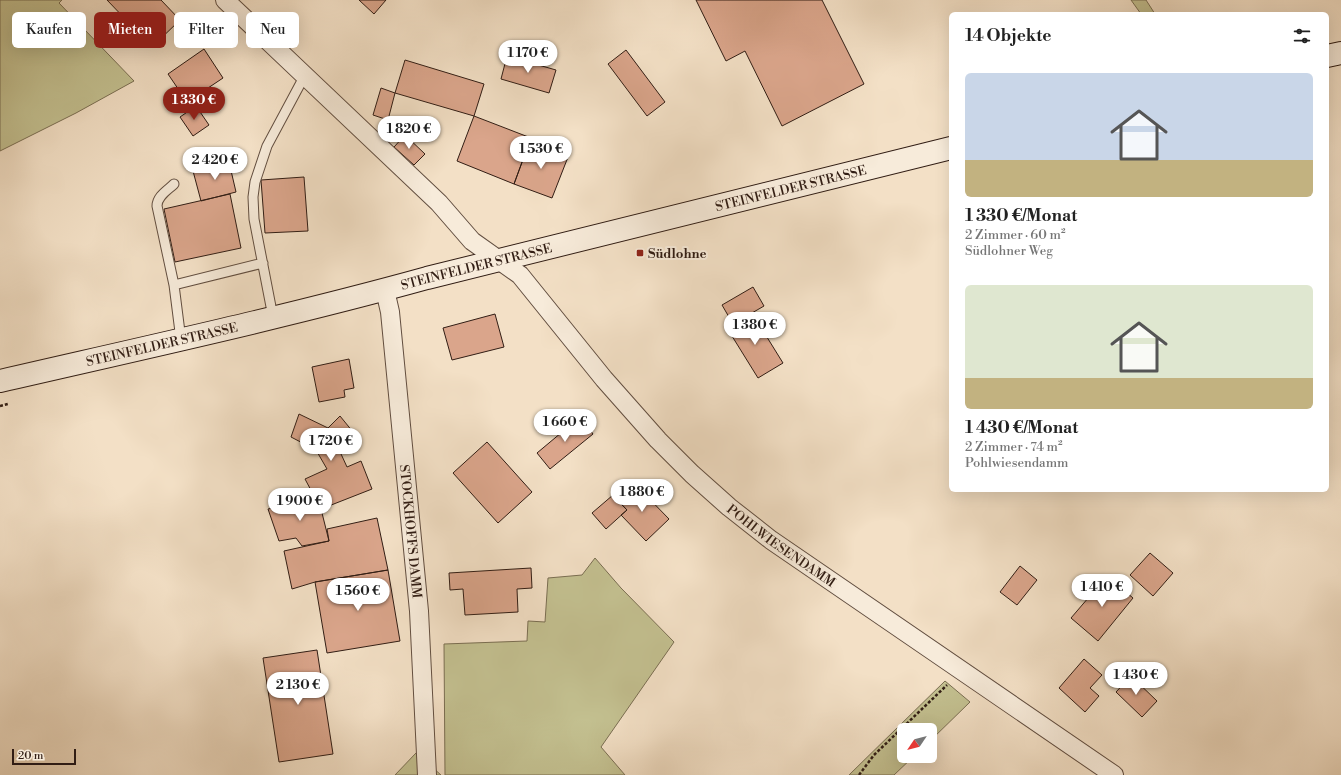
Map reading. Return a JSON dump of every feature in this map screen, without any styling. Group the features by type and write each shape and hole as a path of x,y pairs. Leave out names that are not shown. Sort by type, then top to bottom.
{"main road":[{"path":"1329,56 1341,53"},
{"name":"STEINFELDER STRASSE","path":"0,381 180,340 385,290 499,260 949,148"}],"street":[{"name":"POHLWIESENDAMM","path":"225,0 439,203 472,241 520,275 604,378 658,440 728,507 771,540 1114,775"},
{"name":"STOCKHOFFS DAMM","path":"385,290 390,312 419,610 427,775"}],"lane":[{"path":"273,317 254,219 253,197 255,182 266,146 305,75"},
{"path":"174,184 160,196 157,201 157,206 174,285 180,340"},
{"path":"174,285 263,264"}],"path":[{"path":"859,775 874,755 962,670"}],"shaded area":[{"path":"0,0 62,0 59,3 68,12 12,12 12,48 86,48 86,31 94,39 94,48 102,48 134,81 76,113 0,151"},
{"path":"1131,0 1146,0 1154,12 1140,12"},
{"path":"595,558 621,588 674,642 601,747 625,775 445,775 444,644 527,641 528,621 545,622 548,578 582,575"},
{"path":"945,681 970,702 937,734 937,723 902,723"},
{"path":"897,728 897,763 907,763 894,775 849,775"},
{"path":"416,753 441,775 395,775"}],"building":[{"path":"107,0 161,0 174,14 174,26 166,34 166,12 118,12"},
{"path":"359,0 386,0 374,14"},
{"path":"696,0 822,0 864,84 782,126 745,51 726,61"},
{"path":"204,49 223,78 187,102 168,74"},
{"path":"626,50 665,102 647,116 608,64"},
{"path":"507,56 556,70 549,93 501,79"},
{"path":"405,60 484,84 474,116 395,93"},
{"path":"381,88 395,93 388,120 373,115"},
{"path":"196,106 209,125 193,136 180,117"},
{"path":"474,116 531,138 514,184 457,161"},
{"path":"405,135 425,154 414,165 394,147"},
{"path":"529,143 568,157 552,198 514,184"},
{"path":"229,162 236,192 201,201 193,171"},
{"path":"304,177 308,231 265,233 261,180"},
{"path":"230,194 241,248 175,262 164,209"},
{"path":"753,287 764,306 733,324 722,305"},
{"path":"752,313 783,363 758,378 727,328"},
{"path":"495,314 504,347 452,360 443,328"},
{"path":"349,359 354,388 344,390 345,397 319,402 312,367"},
{"path":"299,414 328,428 340,416 353,432 336,443 347,467 361,461 372,489 321,509 305,479 327,469 316,450 291,437"},
{"path":"580,417 593,434 550,469 537,453"},
{"path":"487,442 532,492 498,523 453,473"},
{"path":"635,484 669,519 646,541 621,515 627,510 618,501"},
{"path":"613,495 627,510 606,529 592,513"},
{"path":"316,498 321,509 329,541 302,546 296,538 279,541 268,509"},
{"path":"377,518 388,570 315,582 292,589 284,551 329,541 327,529"},
{"path":"1150,553 1173,573 1153,596 1130,575"},
{"path":"1020,566 1037,580 1017,605 1000,592"},
{"path":"531,568 532,588 517,589 518,612 465,615 463,589 450,590 449,573"},
{"path":"388,570 400,641 327,653 315,582"},
{"path":"1107,576 1133,598 1098,641 1071,618"},
{"path":"317,650 333,754 279,762 263,658"},
{"path":"1084,659 1102,675 1090,688 1099,696 1085,712 1059,688"},
{"path":"1131,676 1157,701 1142,717 1116,692"}],"place":[{"name":"Südlohne","path":"640,253"}]}
